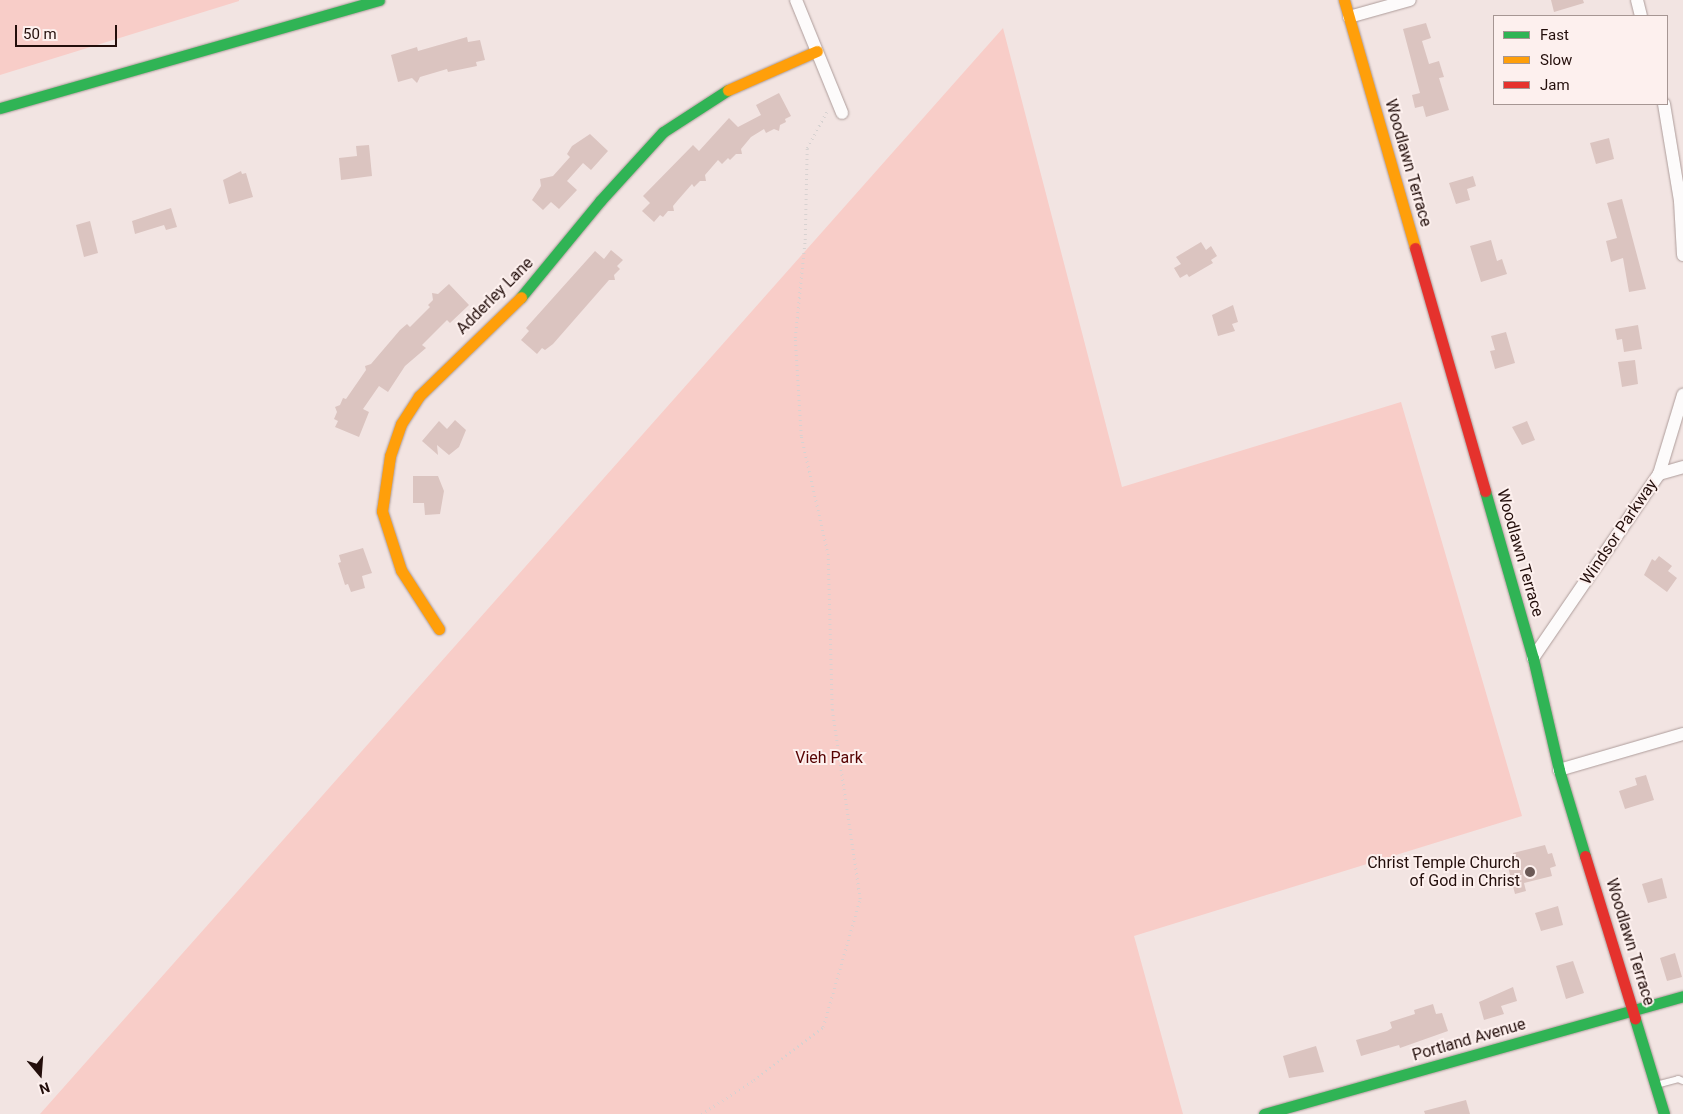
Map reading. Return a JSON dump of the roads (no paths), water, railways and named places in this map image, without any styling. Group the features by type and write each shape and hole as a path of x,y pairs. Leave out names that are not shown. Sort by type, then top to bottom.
{"street":[{"path":"0,108 379,0"},
{"path":"796,0 842,113"},
{"name":"Woodlawn Terrace","path":"1344,0 1533,658 1558,770 1635,1010 1664,1114"},
{"path":"1349,17 1410,0"},
{"path":"1637,0 1641,15"},
{"name":"Adderley Lane","path":"439,629 401,570 382,511 390,456 401,424 414,403 530,288 600,201 663,132 733,87 817,51"},
{"path":"1664,105 1680,201 1683,255"},
{"name":"Windsor Parkway","path":"1533,658 1659,474 1683,395"},
{"path":"1659,474 1683,467"},
{"path":"1558,770 1683,734"},
{"name":"Portland Avenue","path":"1264,1114 1683,996"}],"lane":[{"path":"1656,1085 1678,1079 1683,1081"}],"place":[{"name":"Christ Temple Church of God in Christ","path":"1530,872"}],"park label":[{"name":"Vieh Park","path":"829,758"}]}
